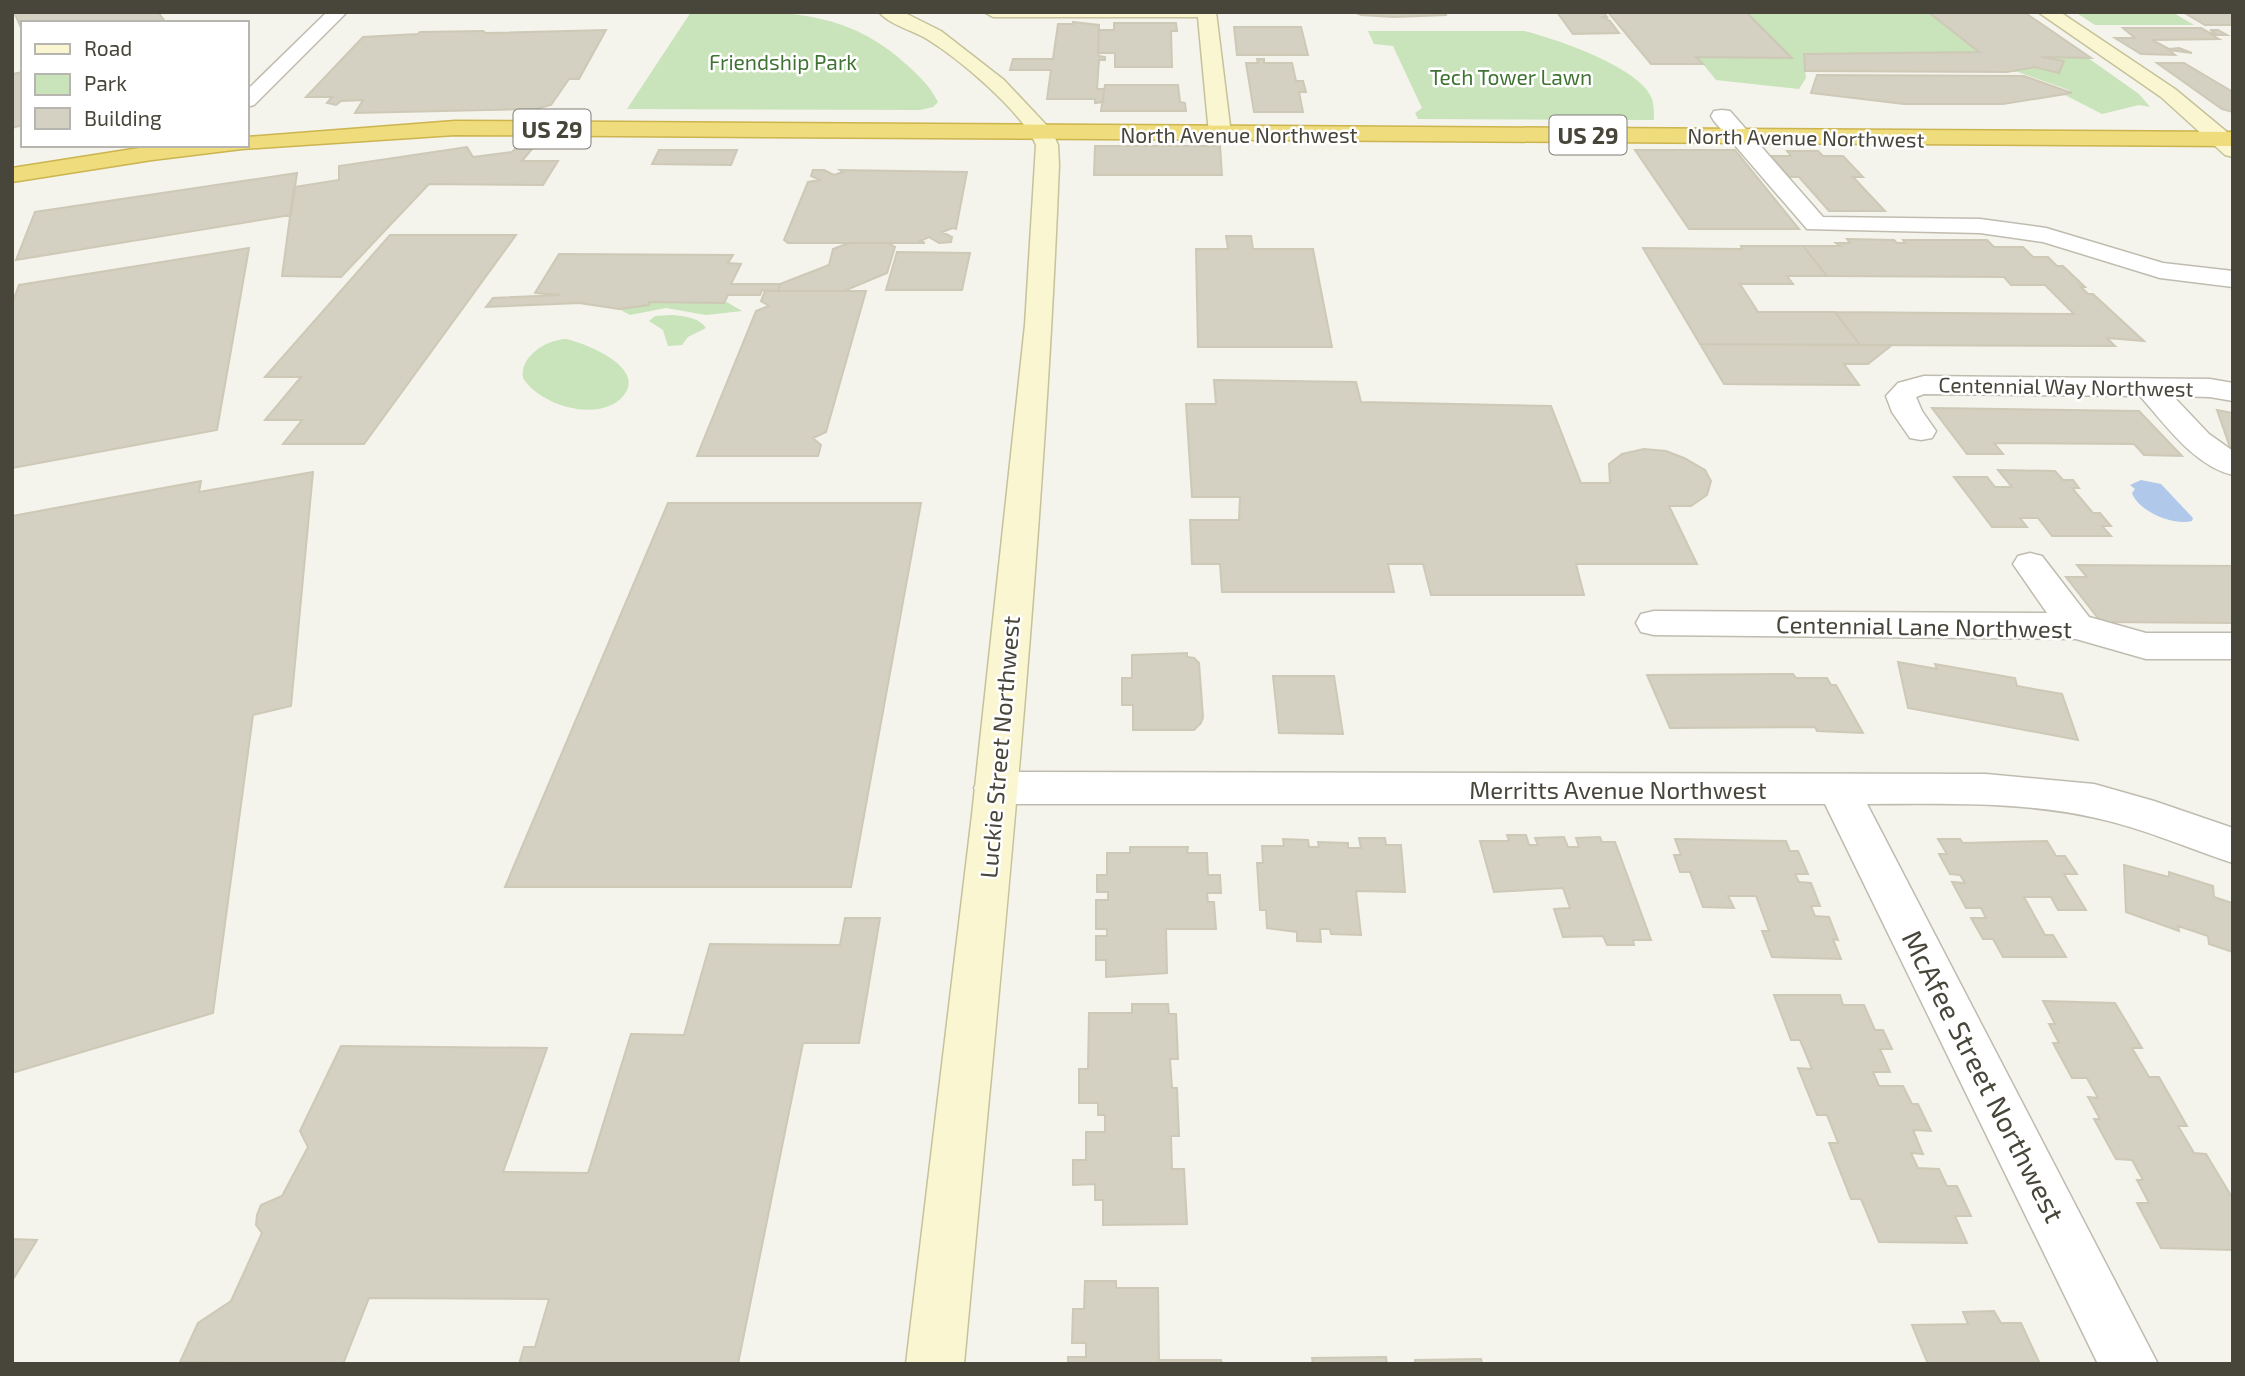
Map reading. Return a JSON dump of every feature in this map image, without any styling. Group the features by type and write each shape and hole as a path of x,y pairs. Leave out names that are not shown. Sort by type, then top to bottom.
{"highway":[{"name":"North Avenue Northwest","path":"248,144 455,128 1740,135 2229,143"},
{"path":"12,175 206,147"},
{"path":"12,187 155,163 206,147"}],"street":[{"path":"248,100 338,12"},
{"path":"888,12 934,35 997,84 1041,131"},
{"path":"993,12 1196,12"},
{"path":"1207,12 1220,134"},
{"path":"2047,12 2171,97 2229,143"},
{"path":"1723,116 1816,224 1980,226 2046,235 2160,270 2233,279"},
{"name":"Luckie Street Northwest","path":"936,1364 1040,321 1048,165 1047,145 1041,131"},
{"name":"Centennial Way Northwest","path":"1921,431 1907,412 1901,396 1908,389 1924,385 2210,388 2233,392"},
{"path":"2148,387 2198,441 2233,467"},
{"path":"2029,564 2076,626"},
{"name":"Centennial Lane Northwest","path":"1654,624 2076,626 2146,646 2233,646"},
{"name":"Merritts Avenue Northwest","path":"995,788 1981,789 2075,797 2141,814 2233,846"},
{"name":"McAfee Street Northwest","path":"1838,789 2129,1364"}],"green space":[{"name":"Friendship Park","path":"691,12 801,15 851,28 899,58 926,84 938,102 933,107 920,110 627,109"},
{"path":"1608,12 2024,12 2139,94 2150,107 2139,105 2102,114 2065,95 2072,94 2069,90 2018,72 1805,71 1806,78 1799,89 1716,80 1703,64 1651,64"},
{"path":"2075,12 2172,12 2194,25 2095,25"},
{"name":"Tech Tower Lawn","path":"1368,31 1524,31 1575,47 1632,76 1645,87 1652,99 1654,120 1418,119 1415,113 1422,108 1393,46 1374,44"},
{"path":"725,301 742,311 706,315 666,308 630,315 619,309 649,302"},
{"path":"673,315 696,320 706,328 688,337 682,345 668,346 663,330 649,321 655,316"},
{"path":"566,339 599,351 620,366 627,375 629,385 624,395 614,404 601,409 571,408 543,397 523,378 523,370 530,356 550,342"}],"water":[{"path":"2141,480 2161,484 2193,518 2192,521 2176,521 2149,512 2136,500 2132,493 2135,489 2130,485"}],"building":[{"path":"14,12 158,12 165,21 21,21 21,28"},
{"path":"1354,12 1445,12 1446,15 1394,17 1361,15"},
{"path":"1557,12 1603,12 1607,17 1603,17 1610,21 1619,33 1573,34"},
{"path":"1608,12 1746,12 1792,58 1696,57 1703,64 1651,64"},
{"path":"1928,12 2024,12 2091,58 2041,57 2064,61 2059,73 2035,67 2007,72 1805,71 1804,54 1979,52"},
{"path":"2183,12 2233,12 2233,25 2205,25"},
{"path":"1073,22 1099,25 1098,53 1099,56 1105,57 1105,60 1099,60 1097,89 1104,89 1103,102 1095,103 1095,99 1047,99 1051,70 1010,70 1013,59 1053,59 1058,24"},
{"path":"1114,23 1176,23 1177,31 1171,31 1172,67 1115,67 1115,53 1098,53 1099,30 1114,30"},
{"path":"1234,27 1301,27 1308,55 1237,55"},
{"path":"2123,28 2201,28 2210,33 2216,33 2210,30 2218,30 2227,35 2212,35 2219,39 2152,40 2169,49 2179,48 2192,53 2169,50 2175,55 2141,54 2115,38 2135,38"},
{"path":"606,30 579,79 569,79 551,105 536,109 355,113 363,100 341,101 336,105 327,103 332,97 306,97 363,37 420,32"},
{"path":"1257,59 1264,59 1264,63 1292,63 1296,81 1303,81 1306,92 1299,92 1303,112 1254,112 1246,63 1258,63"},
{"path":"2157,63 2184,63 2233,92 2233,112 2222,109"},
{"path":"21,72 21,126 12,128 12,74"},
{"path":"1817,75 2024,76 2072,93 2003,104 1904,104 1811,93"},
{"path":"1105,85 1178,85 1180,102 1185,103 1186,111 1101,111"},
{"path":"1095,146 1220,146 1222,175 1094,175"},
{"path":"467,147 473,157 512,152 515,149 532,149 522,161 558,161 543,185 429,184 341,277 282,276 294,187 339,180 339,166"},
{"path":"659,150 737,150 731,165 652,164"},
{"path":"1635,150 1735,150 1799,229 1689,229"},
{"path":"1787,151 1818,151 1823,156 1843,156 1863,177 1853,177 1885,211 1829,211 1799,177 1789,177 1771,156 1791,156"},
{"path":"813,170 824,170 834,175 843,172 840,170 967,172 956,229 942,232 952,237 951,242 939,243 929,237 920,241 925,243 788,243 784,240 808,182 820,180 811,176"},
{"path":"297,173 291,215 16,260 35,212"},
{"path":"390,235 516,235 364,444 283,444 302,420 265,420 301,377 265,377"},
{"path":"1226,236 1251,236 1253,249 1313,249 1332,347 1198,347 1196,249 1228,249"},
{"path":"1847,239 1894,240 1897,243 1905,243 1903,240 1987,240 1994,247 2023,247 2033,257 2048,257 2057,266 2063,266 2085,287 2081,287 2088,294 2093,294 2144,341 2107,338 2115,346 1860,345 1835,312 2074,314 2045,285 2011,285 2004,277 1827,276 1803,246 1840,246 1836,243 1850,243"},
{"path":"849,243 888,243 895,247 887,273 844,291 778,291 780,284 829,265 833,249"},
{"path":"1741,246 1803,246 1827,276 1787,276 1793,284 1740,284 1758,312 1835,312 1860,345 1700,344 1643,248 1742,249"},
{"path":"249,248 217,430 12,468 12,304 19,285"},
{"path":"897,252 970,253 962,290 886,290"},
{"path":"559,254 733,255 728,263 741,264 731,284 780,284 778,291 762,290 760,295 728,295 724,303 649,302 649,305 619,309 579,303 486,307 493,298 560,295 535,293"},
{"path":"765,291 866,291 826,432 813,438 821,445 818,456 697,456 756,311 769,306 761,301"},
{"path":"1700,344 1892,345 1868,364 1844,364 1859,385 1724,384"},
{"path":"1214,380 1356,382 1361,402 1551,406 1581,483 1610,483 1609,464 1622,454 1644,449 1666,451 1705,470 1711,481 1707,495 1691,506 1669,506 1697,564 1576,564 1584,595 1431,595 1423,564 1388,564 1394,592 1222,592 1220,564 1192,564 1190,520 1239,520 1240,497 1192,497 1186,404 1216,404"},
{"path":"1932,408 2139,411 2182,456 2144,455 2134,444 1994,443 2003,454 1967,454"},
{"path":"2217,410 2233,413 2233,451 2231,450"},
{"path":"1998,470 2055,471 2063,480 2073,480 2079,488 2072,488 2093,513 2100,513 2111,526 2102,526 2111,536 2052,536 2038,518 2020,518 2027,527 1992,527 1954,477 1987,477 1995,487 2012,487"},
{"path":"313,472 291,706 253,715 213,1013 12,1073 12,516 201,481 199,492"},
{"path":"668,503 921,503 851,887 505,887"},
{"path":"2077,565 2233,566 2233,623 2101,622 2066,577 2087,577"},
{"path":"1187,653 1187,657 1194,658 1199,663 1203,717 1201,723 1194,730 1133,730 1133,705 1122,705 1122,678 1132,678 1132,655"},
{"path":"1898,662 1937,669 1935,664 2015,678 2017,686 2062,694 2078,740 1908,708"},
{"path":"1793,674 1796,678 1827,678 1831,685 1836,685 1863,733 1817,731 1815,727 1670,728 1647,675"},
{"path":"1273,676 1334,676 1343,734 1279,733"},
{"path":"1507,835 1526,835 1529,845 1538,845 1535,838 1564,837 1568,847 1579,847 1576,838 1600,837 1602,842 1615,842 1651,940 1633,940 1634,945 1607,945 1603,936 1563,937 1554,909 1570,908 1563,888 1494,892 1480,841 1509,841"},
{"path":"1359,838 1385,838 1386,845 1401,845 1405,892 1356,891 1361,935 1331,934 1330,929 1320,929 1321,942 1297,941 1297,932 1267,928 1266,910 1260,910 1257,863 1263,863 1262,846 1284,846 1283,839 1308,840 1309,847 1319,847 1318,842 1348,843 1348,848 1361,848"},
{"path":"1675,839 1786,841 1790,851 1798,851 1808,874 1795,874 1799,882 1811,883 1820,906 1811,906 1815,916 1829,917 1838,940 1833,939 1841,959 1772,957 1762,931 1769,931 1756,896 1728,896 1734,908 1703,907 1690,872 1680,872 1674,855 1681,855"},
{"path":"1938,839 1960,839 1963,843 2047,841 2056,856 2065,856 2077,874 2064,874 2086,910 2058,910 2051,897 2024,897 2045,935 2053,935 2066,957 2003,957 1993,939 1983,939 1971,918 1986,918 1981,908 1966,908 1952,882 1965,883 1960,875 1950,874 1939,854 1947,854"},
{"path":"1130,847 1188,847 1187,853 1207,853 1208,875 1220,875 1221,893 1207,893 1208,902 1214,902 1216,929 1166,929 1167,973 1106,977 1106,960 1096,960 1096,936 1107,936 1107,929 1096,929 1096,900 1108,900 1108,892 1097,892 1097,875 1107,875 1107,853 1130,853"},
{"path":"2124,865 2169,877 2169,872 2213,886 2214,897 2232,903 2233,898 2233,952 2209,944 2208,936 2178,926 2179,931 2126,912"},
{"path":"845,918 880,918 859,1043 803,1043 738,1364 519,1364 524,1347 535,1347 549,1299 369,1298 343,1364 180,1362 198,1323 231,1301 262,1233 256,1225 261,1205 282,1196 308,1147 300,1131 341,1046 547,1048 503,1172 588,1173 631,1034 684,1035 710,944 840,945"},
{"path":"1774,995 1840,995 1843,1005 1864,1005 1875,1030 1883,1030 1892,1049 1880,1049 1890,1072 1873,1072 1879,1086 1903,1086 1912,1104 1918,1104 1931,1131 1913,1130 1923,1154 1911,1153 1918,1168 1939,1169 1947,1186 1957,1186 1971,1216 1955,1216 1967,1243 1879,1242 1861,1199 1851,1199 1829,1143 1838,1143 1827,1115 1817,1115 1798,1068 1812,1069 1800,1040 1791,1040"},
{"path":"2043,1001 2115,1003 2142,1048 2132,1048 2149,1077 2159,1077 2187,1126 2178,1126 2194,1153 2206,1154 2233,1199 2233,1250 2161,1248 2137,1203 2149,1203 2137,1180 2143,1180 2132,1160 2116,1159 2094,1119 2100,1119 2088,1097 2098,1098 2087,1078 2072,1078 2053,1043 2059,1043 2049,1024 2055,1024"},
{"path":"1132,1004 1168,1004 1169,1014 1176,1014 1178,1059 1170,1059 1172,1088 1177,1088 1179,1136 1171,1136 1172,1169 1184,1169 1187,1224 1103,1225 1103,1200 1095,1200 1095,1184 1073,1185 1073,1160 1086,1160 1086,1132 1105,1132 1105,1115 1098,1115 1098,1103 1079,1103 1079,1069 1088,1069 1089,1013 1132,1013"},
{"path":"12,1239 37,1240 12,1281"},
{"path":"1085,1281 1116,1281 1116,1288 1158,1288 1159,1360 1221,1360 1222,1364 1068,1364 1068,1357 1086,1357 1086,1343 1072,1343 1073,1309 1084,1309"},
{"path":"1994,1311 2001,1323 2021,1323 2040,1364 1928,1364 1912,1325 1968,1324 1963,1312"},
{"path":"1386,1357 1387,1364 1313,1364 1312,1358"},
{"path":"1481,1359 1482,1364 1415,1364 1415,1360"}]}
